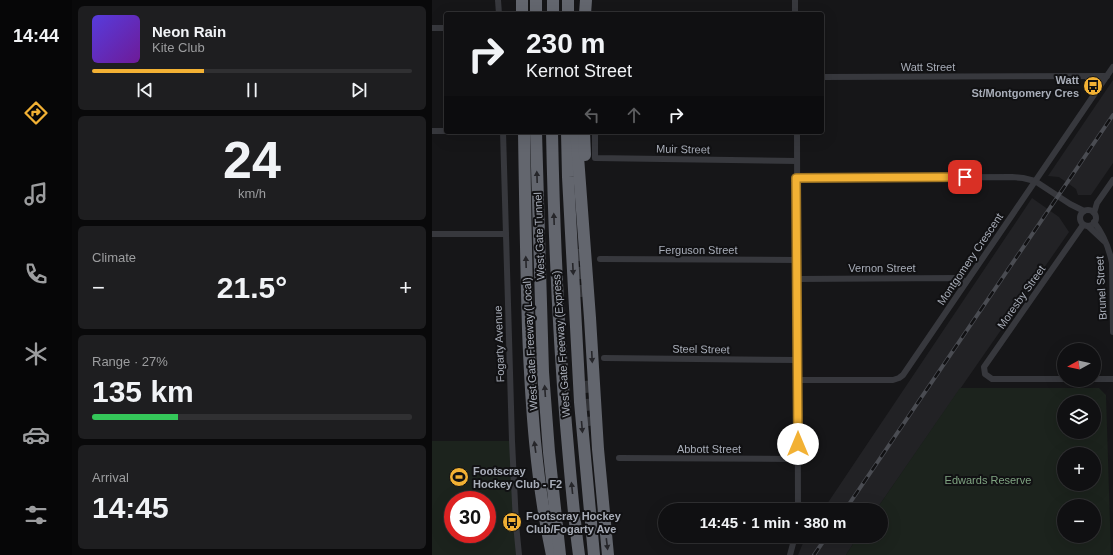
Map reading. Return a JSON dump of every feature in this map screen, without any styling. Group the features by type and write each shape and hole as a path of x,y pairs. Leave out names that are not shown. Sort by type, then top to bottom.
{"highway":[{"path":"522,0 522,12"},
{"path":"536,0 536,12"},
{"path":"553,0 553,12"},
{"path":"568,0 568,12"},
{"path":"585,12 586,0"},
{"name":"West Gate Freeway (Local)","path":"524,134 529,358 534,438 547,531 552,555"},
{"name":"West Gate Tunnel","path":"536,134 543,372 549,452 560,555"},
{"name":"West Gate Freeway (Express)","path":"552,134 556,269 562,374 579,555"},
{"name":"West Gate Freeway (Express)","path":"567,134 580,402 594,555"},
{"path":"575,134 590,318 598,449 608,555"},
{"path":"584,134 590,318"}],"street":[{"path":"498,0 498,12"},
{"path":"795,0 795,12"},
{"path":"432,28 444,28"},
{"name":"Montgomery Crescent","path":"798,380 893,380 903,375 1113,66"},
{"name":"Watt Street","path":"824,77 1106,76"},
{"path":"432,131 444,131"},
{"name":"Fogarty Avenue","path":"503,134 512,462 519,555"},
{"name":"Muir Street","path":"595,134 595,158 796,160"},
{"path":"796,134 798,503"},
{"path":"796,178 1023,178 1035,182 1070,204 1087,213 1095,218 1094,222 1086,225 1080,221 1087,213 1097,203 1113,180"},
{"name":"Brunel Street","path":"1094,222 1102,233 1110,252 1112,263 1113,332"},
{"name":"Brunel Street","path":"1086,225 1106,243"},
{"name":"Moresby Street","path":"1057,379 992,379 985,374 984,367 1086,225"},
{"path":"432,234 506,234"},
{"name":"Ferguson Street","path":"600,259 797,260"},
{"name":"Vernon Street","path":"797,279 956,278 966,282"},
{"name":"Steel Street","path":"604,358 797,360"},
{"path":"1101,379 1113,379"},
{"name":"Abbott Street","path":"619,458 798,459"},
{"path":"790,555 793,543"}],"shaded area":[{"path":"1113,80 1113,163 1091,195 1078,195 1076,189 1059,177 1048,176"},
{"path":"1032,198 1059,217 1069,232 881,503 828,503"},
{"path":"803,543 854,543 846,555 798,555"}],"green space":[{"name":"Edwards Reserve","path":"960,388 1099,388 1106,395 1111,555 846,555 854,543 888,543 888,503 881,503"},
{"path":"432,441 512,441 519,555 432,555"}],"tunnel":[{"path":"578,249 580,299"},
{"path":"584,381 588,426"}],"railway":[{"path":"850,503 1113,115"},
{"path":"814,555 822,543"}],"place":[{"name":"Watt St/Montgomery Cres","path":"1093,86"},
{"name":"Footscray Hockey Club - F2","path":"459,477"},
{"name":"Footscray Hockey Club/Fogarty Ave","path":"512,522"}],"route":[{"path":"798,444 796,178 965,177"}]}
